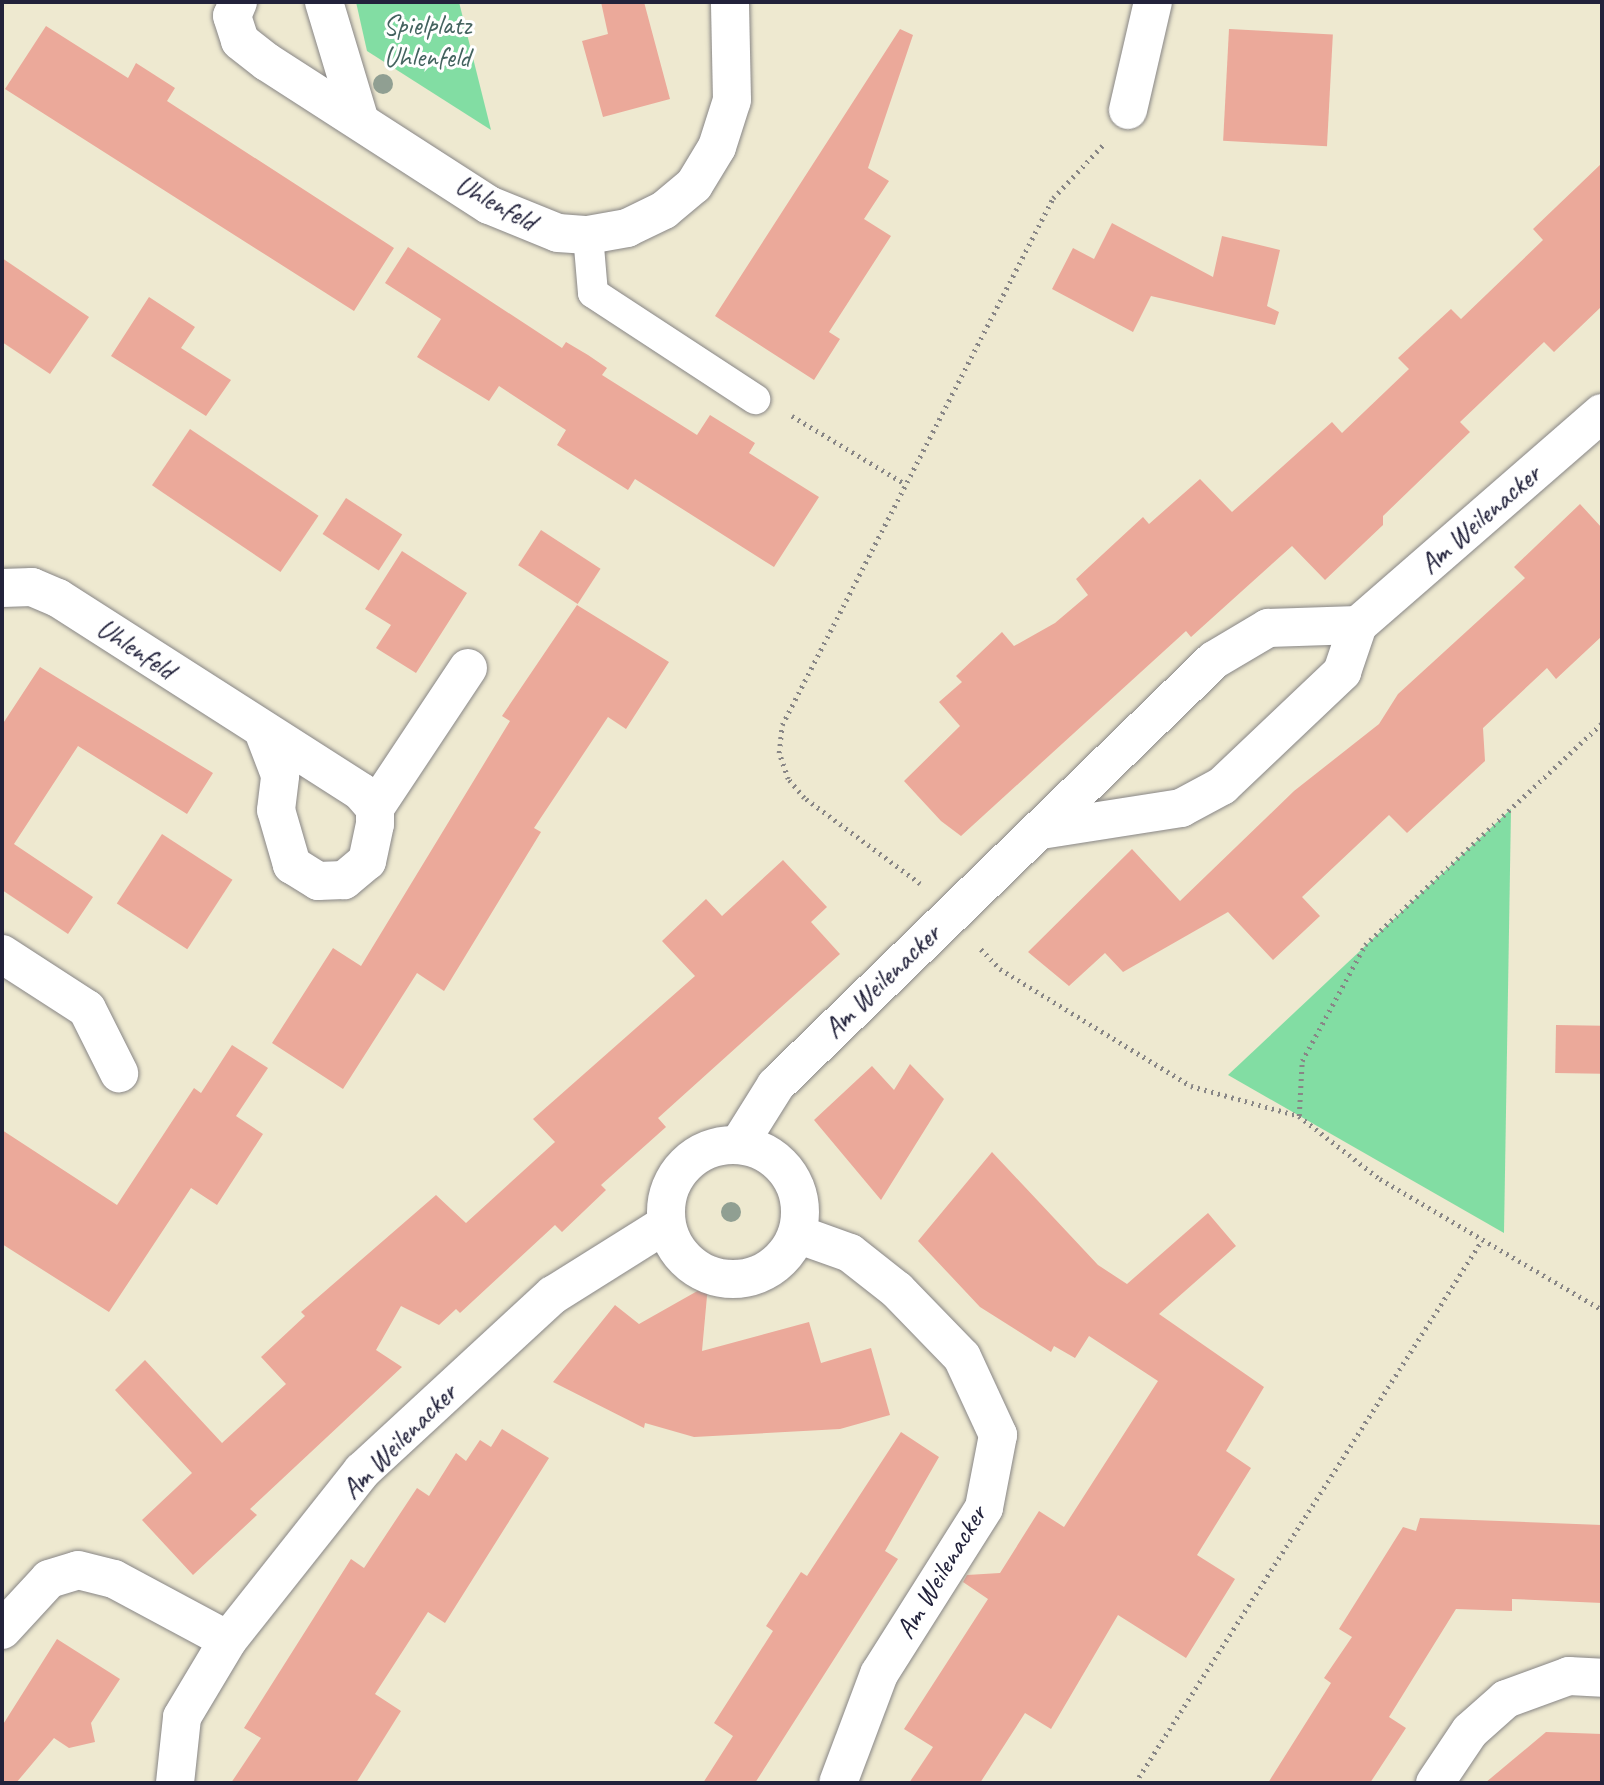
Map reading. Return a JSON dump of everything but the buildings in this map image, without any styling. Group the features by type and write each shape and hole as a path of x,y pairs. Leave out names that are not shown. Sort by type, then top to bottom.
{"street":[{"name":"Uhlenfeld","path":"237,2 232,16 240,41 360,121 522,222 588,235 627,228 664,210 694,185 717,147 733,100 730,2"},
{"path":"324,2 360,121"},
{"path":"1128,110 1153,2"},
{"name":"Am Weilenacker","path":"739,1144 776,1085 1214,660 1268,628 1358,625 1602,413"},
{"name":"Uhlenfeld","path":"2,587 32,587 58,598 264,733 361,792 374,808"},
{"path":"1041,830 1181,808 1222,786 1342,672 1358,625"},
{"path":"264,733 279,775 280,840 292,865 318,881 344,880 367,861 374,808 468,668"},
{"path":"2,954 87,1009 119,1073"},
{"path":"739,1144 776,1159 790,1175 801,1214 797,1234 769,1269 727,1279 687,1262 666,1224 665,1204 682,1167 718,1146 739,1144"},
{"name":"Am Weilenacker","path":"175,1783 182,1717 228,1640 362,1471 552,1295 666,1224"},
{"name":"Am Weilenacker","path":"797,1234 850,1253 897,1290 962,1357 998,1435 984,1508 879,1674 838,1783"},
{"path":"2,1630 48,1579 78,1570 114,1579 228,1640"},
{"path":"1435,1783 1470,1731 1506,1699 1569,1676 1602,1678"}],"lane":[{"path":"588,235 593,293 755,398"}],"path":[{"path":"1128,110 1082,174 1053,198 791,699 779,753 788,779 804,798 928,890 1000,969 1191,1086 1299,1116 1380,1179 1602,1310"},
{"path":"784,411 905,484"},
{"path":"1299,1116 1302,1062 1365,945 1602,723"},
{"path":"1135,1783 1482,1240"}],"green space":[{"name":"Spielplatz Uhlenfeld","path":"356,2 459,2 491,130 367,51"},
{"path":"1511,809 1504,1233 1228,1075"}]}
